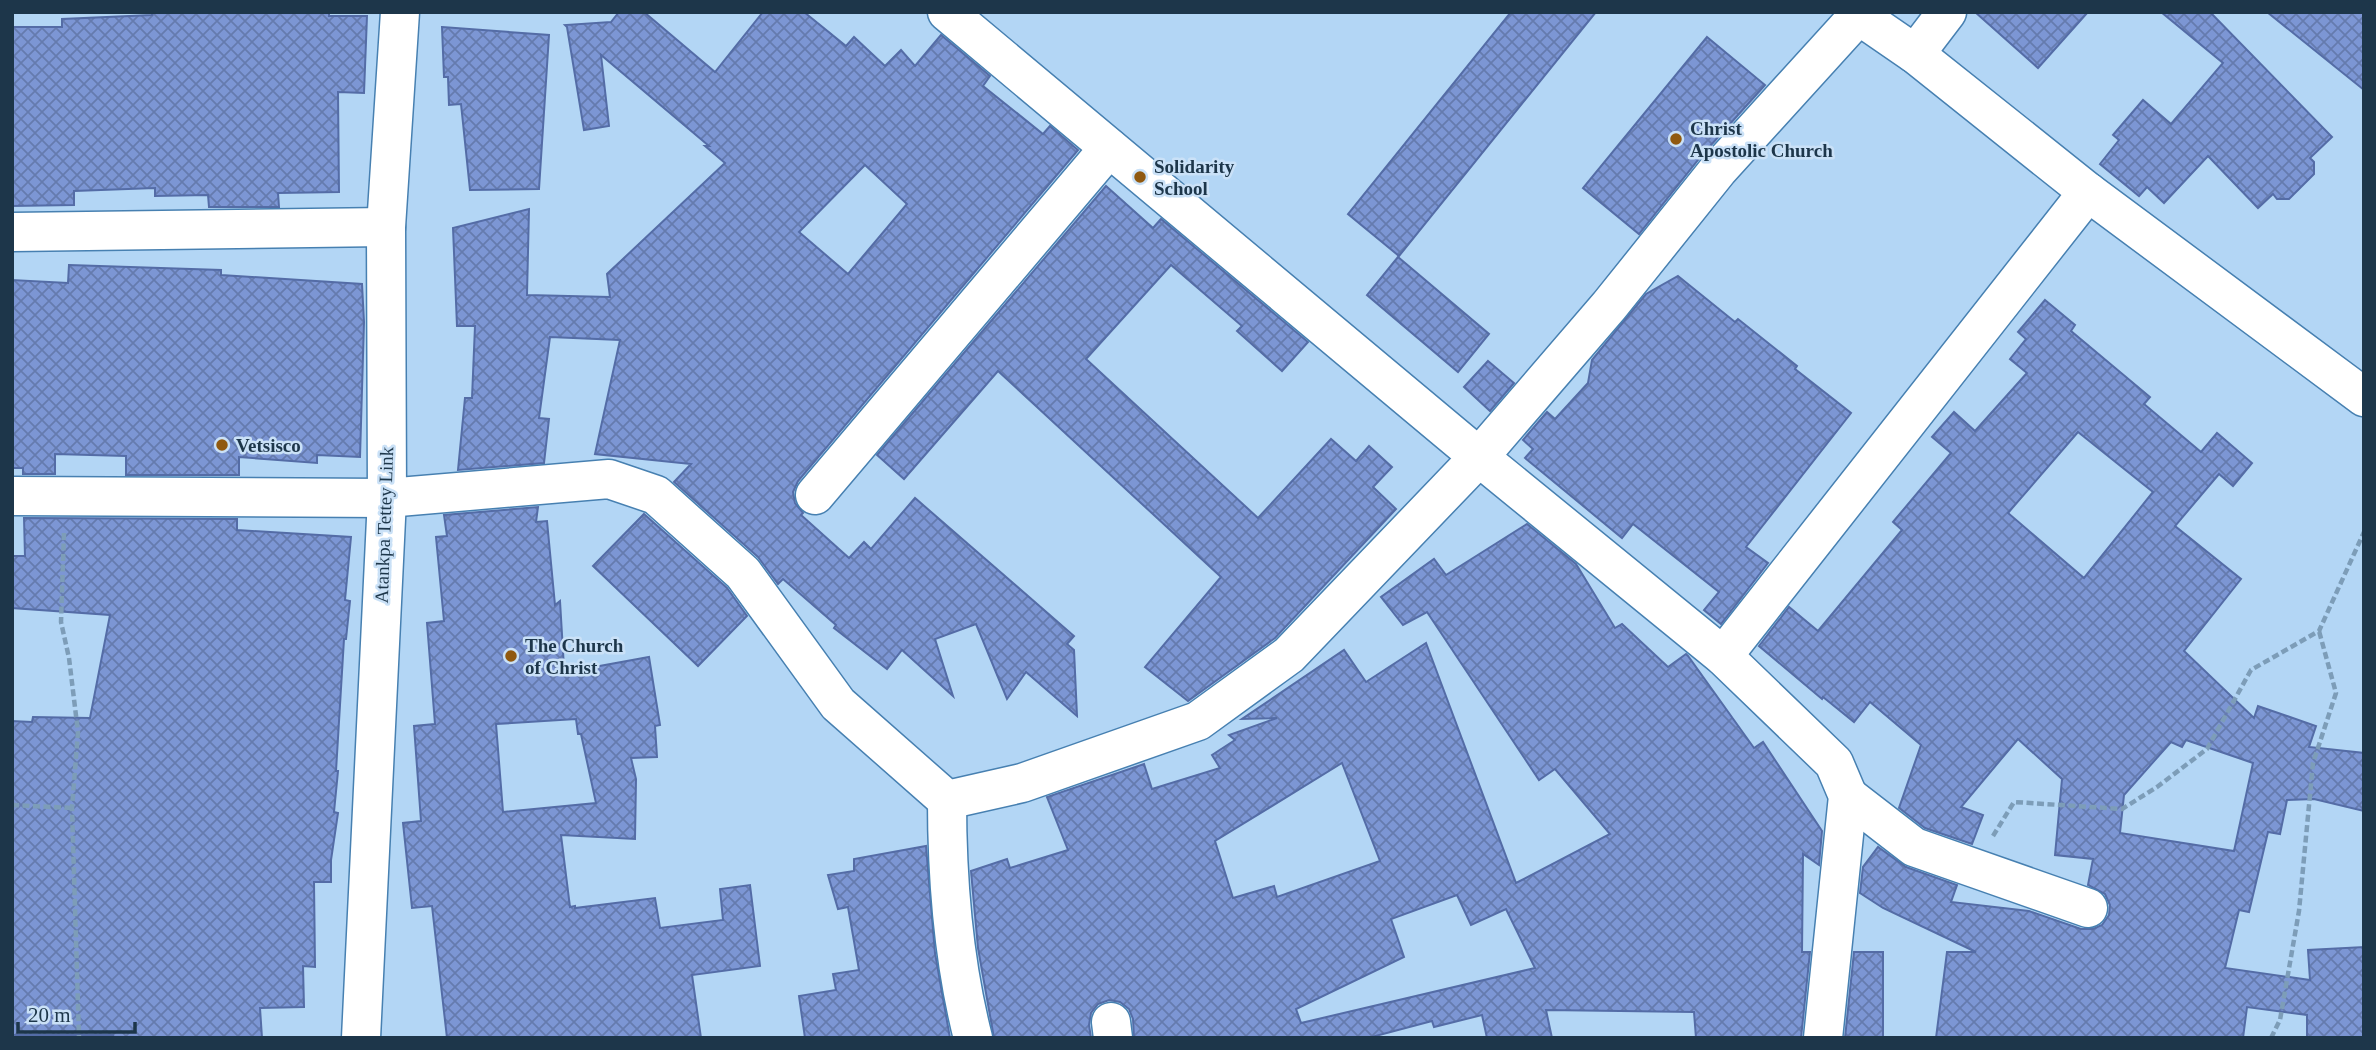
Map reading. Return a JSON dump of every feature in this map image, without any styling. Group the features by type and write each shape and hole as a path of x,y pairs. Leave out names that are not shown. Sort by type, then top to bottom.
{"street":[{"name":"Atankpa Tettey Link","path":"361,1038 387,498 386,227 400,12"},
{"path":"947,12 1479,457 1723,656 1834,763 1848,796 1823,1038"},
{"path":"1915,54 1947,12"},
{"path":"947,800 1022,783 1198,721 1289,655 1479,457 1609,306 1718,170 1856,14 1915,54 2088,192 2364,397"},
{"path":"815,495 1108,148"},
{"path":"1723,656 2088,192"},
{"path":"12,232 386,227"},
{"path":"12,496 387,498 609,479 656,495 743,573 838,704 947,800 947,849 964,1002 973,1038"},
{"path":"1848,796 1914,847 2088,908"}],"path":[{"path":"65,496 61,622 69,658 78,732 72,808 79,1038"},
{"path":"1974,866 2014,802 2122,808 2157,787 2207,750 2252,670 2319,631 2364,532"},
{"path":"2272,1038 2280,1020 2299,911 2313,763 2336,693 2319,631"},
{"path":"12,805 72,808"}],"building":[{"path":"152,12 329,12 329,16 367,16 364,93 338,92 339,192 278,193 279,207 209,207 208,195 155,196 155,188 74,191 74,205 12,206 12,27 62,27 62,19 152,15"},
{"path":"619,12 644,12 715,72 763,12 804,12 846,46 854,37 885,66 901,50 915,66 941,35 990,76 983,86 1043,134 1050,126 1078,150 798,481 793,492 795,503 803,513 801,515 849,558 864,542 871,549 915,498 1074,636 1067,644 1074,650 1077,716 1026,672 1007,699 976,624 935,639 953,696 902,650 887,669 834,628 836,625 783,579 778,584 758,557 674,482 691,464 595,454 620,340 550,337 539,418 549,419 544,463 458,470 465,398 472,398 475,326 457,326 453,228 529,209 527,295 610,297 607,274 725,163 705,146 709,146 601,55 609,126 584,130 565,25 611,22","holes":["865,165 907,204 848,274 799,232"]},
{"path":"1511,12 1596,12 1399,256 1348,214"},
{"path":"1975,12 2088,12 2038,68"},
{"path":"2161,12 2210,12 2332,137 2310,158 2314,162 2314,174 2289,199 2277,199 2273,194 2258,208 2208,156 2164,203 2147,187 2139,196 2100,164 2119,140 2113,135 2143,100 2171,124 2223,63"},
{"path":"2267,12 2364,12 2364,90"},
{"path":"442,27 549,35 539,189 470,190 461,104 449,105 448,77 444,77"},
{"name":"Christ Apostolic Church","path":"1707,37 1765,85 1702,155 1639,234 1583,188"},
{"path":"1106,186 1153,228 1161,219 1308,342 1282,371 1237,331 1242,326 1171,265 1086,359 1258,518 1331,439 1356,461 1369,446 1392,467 1373,487 1396,509 1275,638 1188,701 1145,667 1221,577 998,371 904,479 877,455"},
{"path":"1398,257 1489,334 1458,372 1367,295"},
{"path":"69,265 221,270 221,275 362,284 364,322 360,457 317,455 317,463 239,457 239,475 126,475 126,456 55,454 55,474 23,474 23,468 12,468 12,280 68,283"},
{"path":"1678,276 1735,322 1738,319 1851,413 1746,547 1768,563 1721,624 1704,610 1719,592 1633,524 1622,538 1525,458 1533,449 1523,440 1547,412 1555,419 1588,383 1592,360 1646,294"},
{"path":"2045,300 2075,325 2071,331 2150,397 2144,404 2201,452 2217,433 2252,463 2233,486 2219,474 2175,526 2241,579 2184,651 2254,718 2258,706 2316,726 2309,747 2364,753 2364,811 2314,799 2287,800 2280,834 2268,832 2249,912 2239,910 2225,968 2310,980 2308,950 2364,947 2364,1038 2307,1038 2307,1015 2247,1007 2243,1038 1936,1038 1947,952 1976,952 1883,908 1860,893 1863,867 1878,847 1906,867 1957,885 1951,902 2029,911 2081,929 2093,929 2102,925 2109,915 2110,905 2105,894 2088,885 2093,859 2055,855 2062,779 2018,739 1961,807 1983,815 1972,844 1925,828 1899,808 1921,745 1870,702 1854,722 1759,646 1789,607 1818,631 1902,530 1893,522 1951,453 1932,437 1954,412 1975,431 2027,373 2010,359 2026,339 2018,332","holes":["2078,432 2153,492 2084,578 2008,513","2186,740 2253,763 2234,851 2120,833 2124,795 2171,742 2182,747"]},
{"path":"1488,361 1514,383 1490,411 1464,387"},
{"path":"538,507 536,522 547,521 555,605 560,601 564,668 594,664 594,667 649,657 660,725 655,726 657,757 631,758 636,779 635,839 561,835 570,907 655,898 660,928 723,920 720,889 750,885 760,966 692,975 701,1038 447,1038 432,906 412,908 403,823 421,821 414,726 435,724 427,623 444,621 436,537 447,536 444,515","holes":["576,719 578,734 581,734 596,803 503,812 496,724"]},
{"path":"644,514 727,588 747,616 698,666 593,566"},
{"path":"24,518 237,519 237,530 351,537 345,600 350,601 344,639 334,812 338,813 331,860 331,882 314,882 315,967 303,966 304,1007 260,1008 262,1038 12,1035 12,721 32,722 33,717 90,718 110,615 12,608 12,556 25,556"},
{"path":"1527,524 1576,564 1615,628 1622,624 1668,667 1686,654 1754,748 1763,742 1822,831 1819,865 1803,854 1802,952 1810,952 1801,1038 1696,1038 1694,1012 1546,1010 1552,1038 1487,1038 1482,1015 1434,1027 1432,1021 1368,1038 1134,1038 1133,1019 1129,1009 1120,1002 1109,1000 1098,1004 1091,1013 1091,1038 994,1038 978,948 971,871 1007,859 1010,868 1068,850 1047,797 1144,764 1152,789 1220,768 1212,755 1235,740 1229,735 1277,718 1242,719 1344,650 1366,682 1426,643 1516,883 1610,834 1555,769 1539,780 1427,612 1403,625 1381,597 1434,559 1446,575","holes":["1342,763 1380,861 1277,897 1274,886 1233,898 1215,841","1457,895 1471,925 1506,909 1535,968 1301,1023 1296,1009 1404,957 1391,919"]},
{"path":"926,846 935,953 950,1038 805,1038 799,996 836,990 833,974 859,970 848,907 838,909 828,875 854,871 854,859"},
{"path":"1854,952 1883,952 1883,1038 1845,1038"}],"place":[{"name":"Christ Apostolic Church","path":"1676,139"},
{"name":"Solidarity School","path":"1140,177"},
{"name":"Vetsisco","path":"222,445"},
{"name":"The Church of Christ","path":"511,656"}]}
